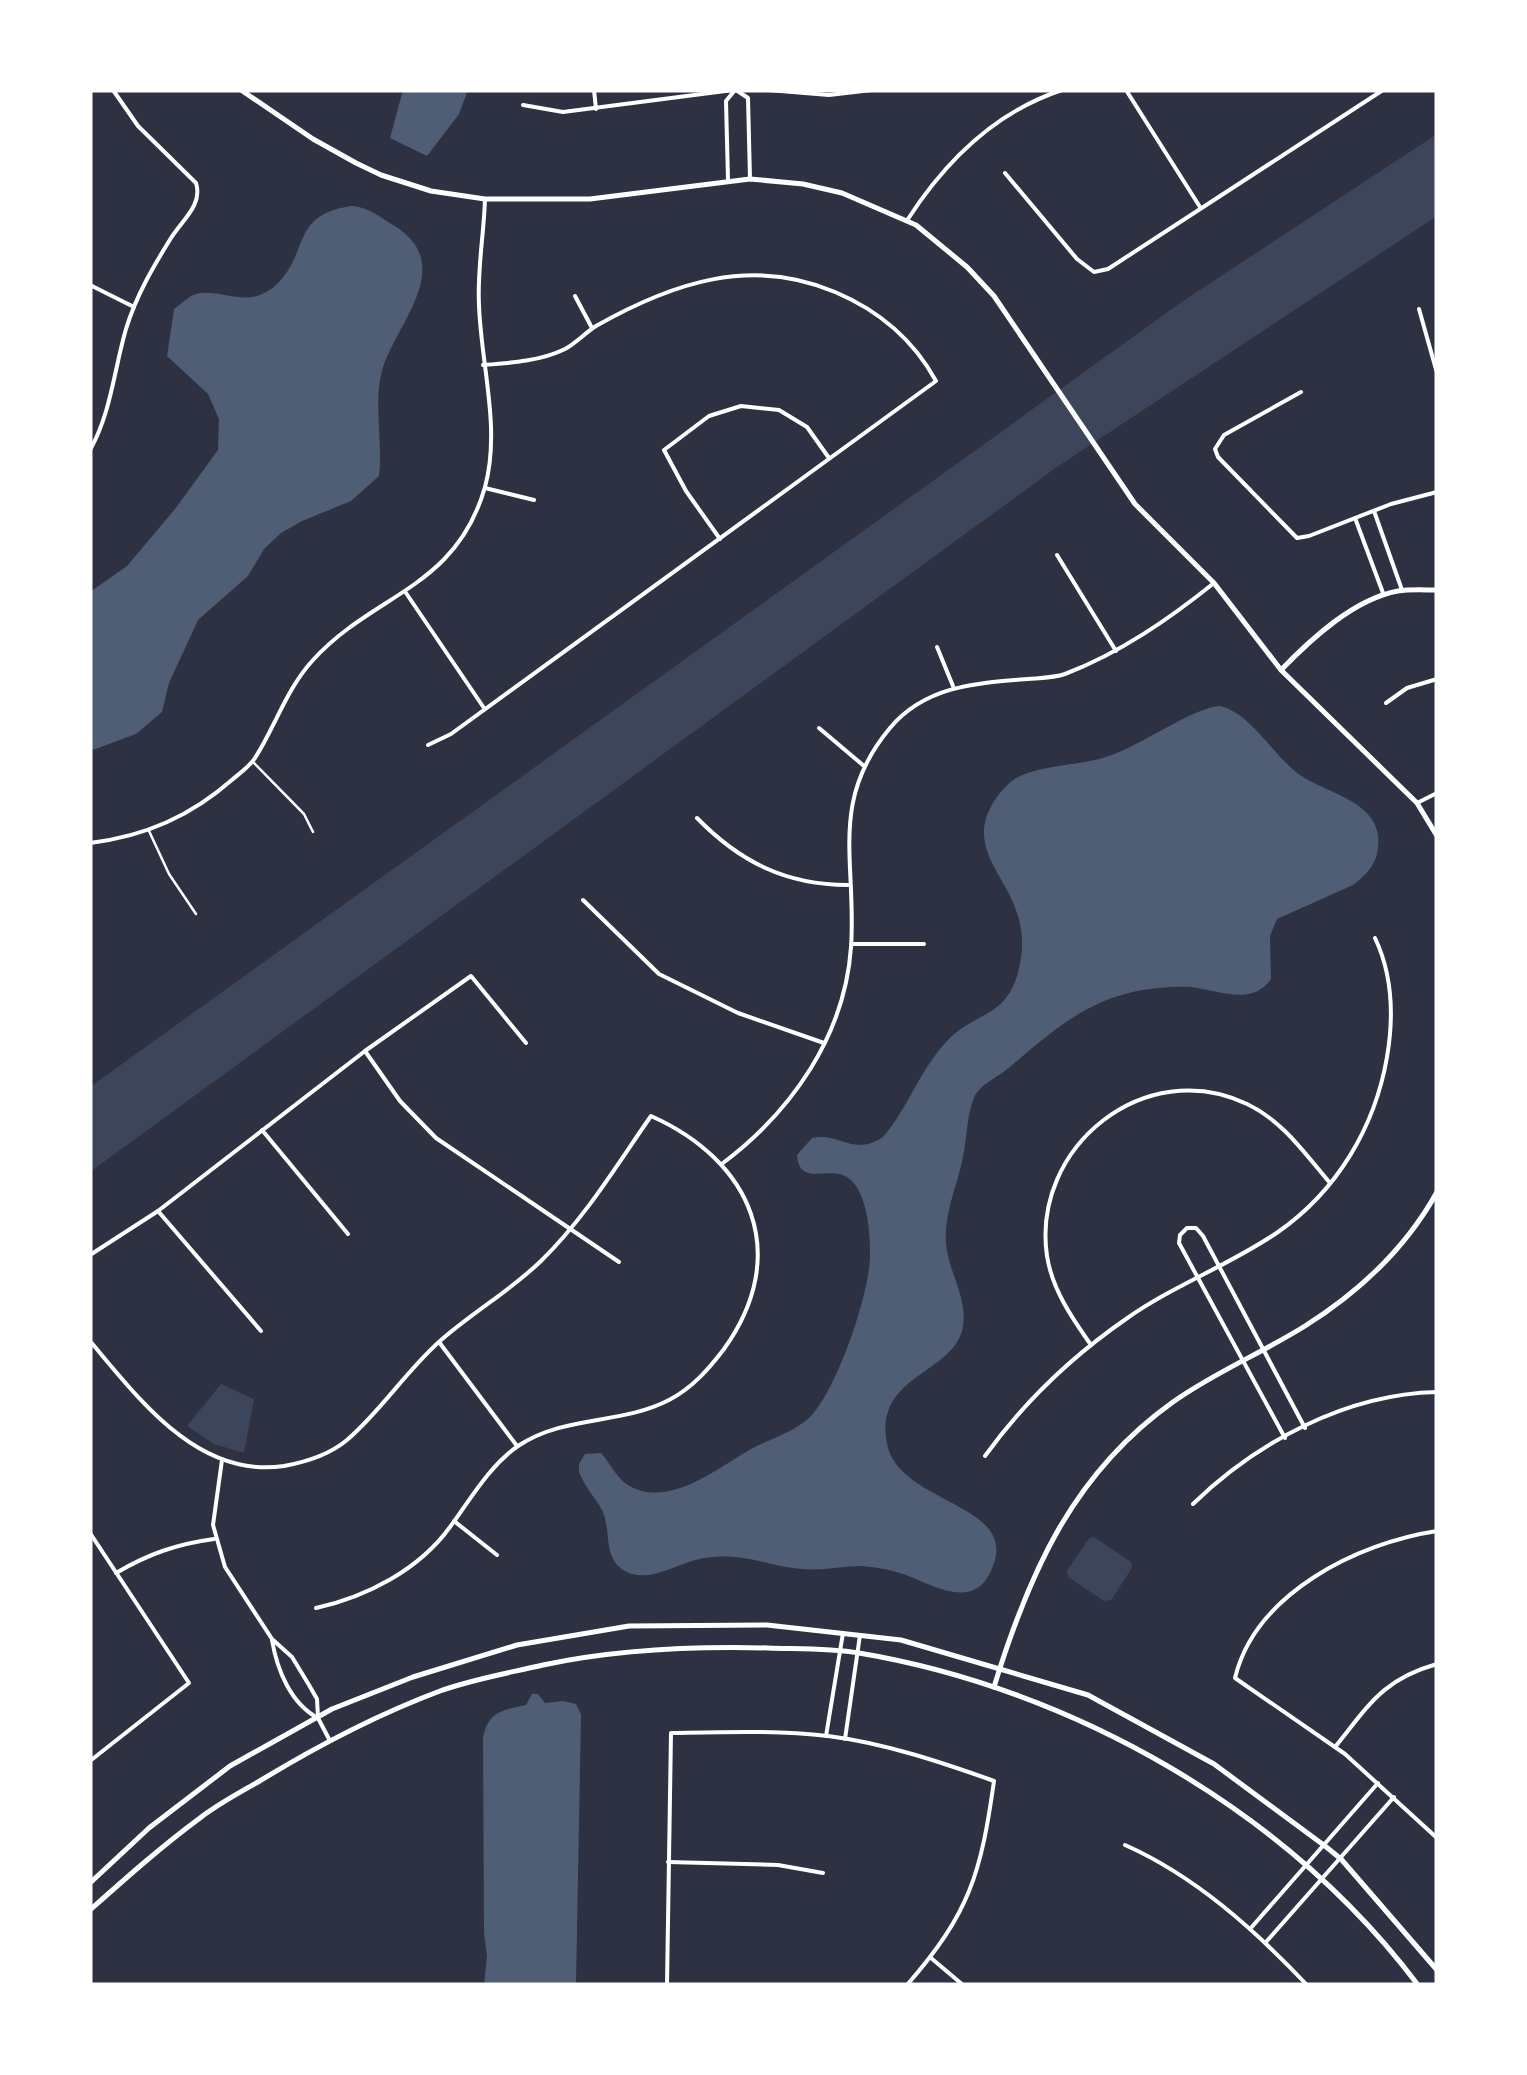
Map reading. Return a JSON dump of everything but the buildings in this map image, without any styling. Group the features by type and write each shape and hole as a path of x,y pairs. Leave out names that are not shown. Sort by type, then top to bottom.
{"street":[{"path":"90,450 104,417 144,283 199,194 196,183 138,126 113,90"},
{"path":"241,90 312,139 381,175 431,191 485,199 590,199 750,179 822,188 908,219 957,258 994,296 1135,504 1214,583 1280,670 1417,803 1437,836"},
{"path":"594,90 596,109"},
{"path":"728,180 726,101 734,90"},
{"path":"524,105 563,112 734,90 748,98 750,179"},
{"path":"768,90 828,94 872,90"},
{"path":"908,219 933,180 967,146 998,122 1041,97 1062,90"},
{"path":"1126,90 1200,207"},
{"path":"1005,172 1078,259 1094,272 1108,269 1383,90"},
{"path":"90,842 149,831 192,810 253,762 311,662 356,621 406,593 442,562 465,534 485,488 491,456 478,301 485,199"},
{"path":"428,745 451,734 590,636 936,381 919,350 863,306 821,286 758,273 692,282 658,294 592,328 566,348 540,357 483,365"},
{"path":"90,284 134,308"},
{"path":"575,296 592,328"},
{"path":"1419,309 1437,374"},
{"path":"1301,392 1224,435 1215,448 1218,458 1296,538 1437,492"},
{"path":"720,539 679,481 664,450 708,416 741,406 779,410 807,427 830,458"},
{"path":"485,488 534,500"},
{"path":"1374,511 1402,590"},
{"path":"1355,518 1384,595"},
{"path":"1057,555 1116,651"},
{"path":"722,1162 766,1126 791,1099 824,1043 848,974 849,816 864,766 887,731 909,707 953,686 1061,676 1116,651 1214,583"},
{"path":"1280,670 1332,623 1384,595 1402,590 1437,590"},
{"path":"406,593 484,708"},
{"path":"937,647 953,686"},
{"path":"1386,703 1407,688 1437,679"},
{"path":"819,728 864,766"},
{"path":"1417,803 1437,793"},
{"path":"697,818 740,856 766,870 818,885 848,885"},
{"path":"583,900 659,974 738,1013 824,1043"},
{"path":"986,1456 1035,1395 1091,1345 1143,1308 1278,1232 1330,1183 1368,1125 1390,1042 1389,976 1375,938"},
{"path":"851,944 924,944"},
{"path":"90,1255 158,1211 365,1051 471,976 526,1043"},
{"path":"365,1051 400,1101 436,1138 619,1262"},
{"path":"1091,1345 1057,1288 1047,1256 1047,1217 1056,1178 1067,1156 1112,1112 1156,1094 1197,1091 1233,1098 1274,1120 1330,1183"},
{"path":"90,1341 170,1427 194,1446 222,1460 277,1467 298,1464 334,1449 376,1411 439,1342 520,1280 572,1228 651,1116 679,1128 722,1162 745,1197 756,1247 753,1290 737,1330 698,1380 667,1402 628,1414 555,1427 518,1446 491,1472 433,1547 400,1574 338,1603 316,1608"},
{"path":"262,1130 348,1234"},
{"path":"994,1686 1046,1548 1082,1492 1122,1445 1172,1403 1304,1328 1366,1281 1411,1233 1437,1192"},
{"path":"158,1211 261,1332"},
{"path":"1286,1438 1179,1244 1186,1228 1200,1232 1305,1428"},
{"path":"439,1342 518,1446"},
{"path":"1194,1504 1223,1475 1305,1428 1367,1402 1437,1392"},
{"path":"222,1460 213,1505 214,1538 235,1586 272,1639 292,1657 318,1699 318,1718 328,1740"},
{"path":"454,1521 497,1555"},
{"path":"1437,1531 1350,1558 1296,1590 1276,1607 1240,1654 1235,1678 1335,1747 1434,1831 1437,1838"},
{"path":"90,1533 188,1683 90,1760"},
{"path":"116,1572 148,1554 214,1538"},
{"path":"90,1883 149,1828 230,1766 332,1709 413,1677 517,1645 629,1626 766,1625 900,1640 1088,1695 1214,1764 1325,1846 1341,1859 1437,1970"},
{"path":"826,1736 842,1633"},
{"path":"845,1740 860,1635"},
{"path":"272,1639 275,1661 301,1709 318,1718"},
{"path":"90,1910 202,1816 328,1740 443,1690 629,1650 705,1646 858,1653 994,1686 1142,1751 1226,1804 1322,1880 1418,1985"},
{"path":"1335,1747 1384,1687 1412,1671 1437,1664"},
{"path":"667,1985 671,1734 826,1736 954,1766 994,1780 974,1886 953,1927 908,1985"},
{"path":"1250,1929 1378,1783"},
{"path":"1266,1942 1394,1797"},
{"path":"1125,1845 1166,1866 1250,1929 1307,1985"},
{"path":"668,1862 764,1864 823,1874"},
{"path":"90,1894 97,1903"},
{"path":"931,1958 962,1985"}],"lane":[{"path":"253,762 304,814 313,832"},
{"path":"149,831 196,914"}],"shaded area":[{"path":"403,90 468,90 459,114 427,156 390,138"},
{"path":"1437,134 1437,216 1057,467 90,1172 90,1087 1183,301"},
{"path":"352,206 369,210 393,225 412,241 421,259 422,278 416,297 381,375 379,476 351,501 302,521 264,549 248,576 198,620 169,683 162,712 136,734 90,751 90,592 127,566 218,450 219,419 208,394 167,356 174,309 193,295 203,293 254,297 265,293 286,273 304,236 319,217"},
{"path":"1220,706 1241,716 1296,772 1362,808 1377,831 1377,853 1370,869 1353,885 1277,919 1270,936 1271,979 1263,988 1244,995 1178,987 1118,996 1069,1020 975,1095 946,1233 963,1309 962,1331 943,1358 902,1390 891,1404 886,1421 887,1444 896,1464 912,1479 987,1527 996,1543 994,1563 987,1578 978,1588 956,1592 879,1568 802,1569 732,1557 695,1560 644,1575 625,1571 613,1559 602,1510 579,1472 585,1454 601,1453 621,1480 641,1491 674,1490 797,1427 811,1416 831,1384 851,1339 865,1291 870,1253 868,1222 863,1199 852,1182 838,1174 808,1173 797,1155 812,1138 863,1145 883,1137 941,1047 962,1028 998,1006 1012,989 1022,954 1022,938 1013,901 986,848 986,819 995,799 1020,776 1109,756 1196,713"},
{"path":"221,1384 254,1399 244,1453 214,1444 187,1426"},
{"path":"1094,1537 1131,1562 1132,1568 1111,1600 1104,1601 1068,1577 1067,1571 1089,1538"},
{"path":"532,1694 538,1694 545,1703 576,1704 581,1714 576,1985 484,1985 487,1956 483,1738 492,1717 526,1705"}]}
